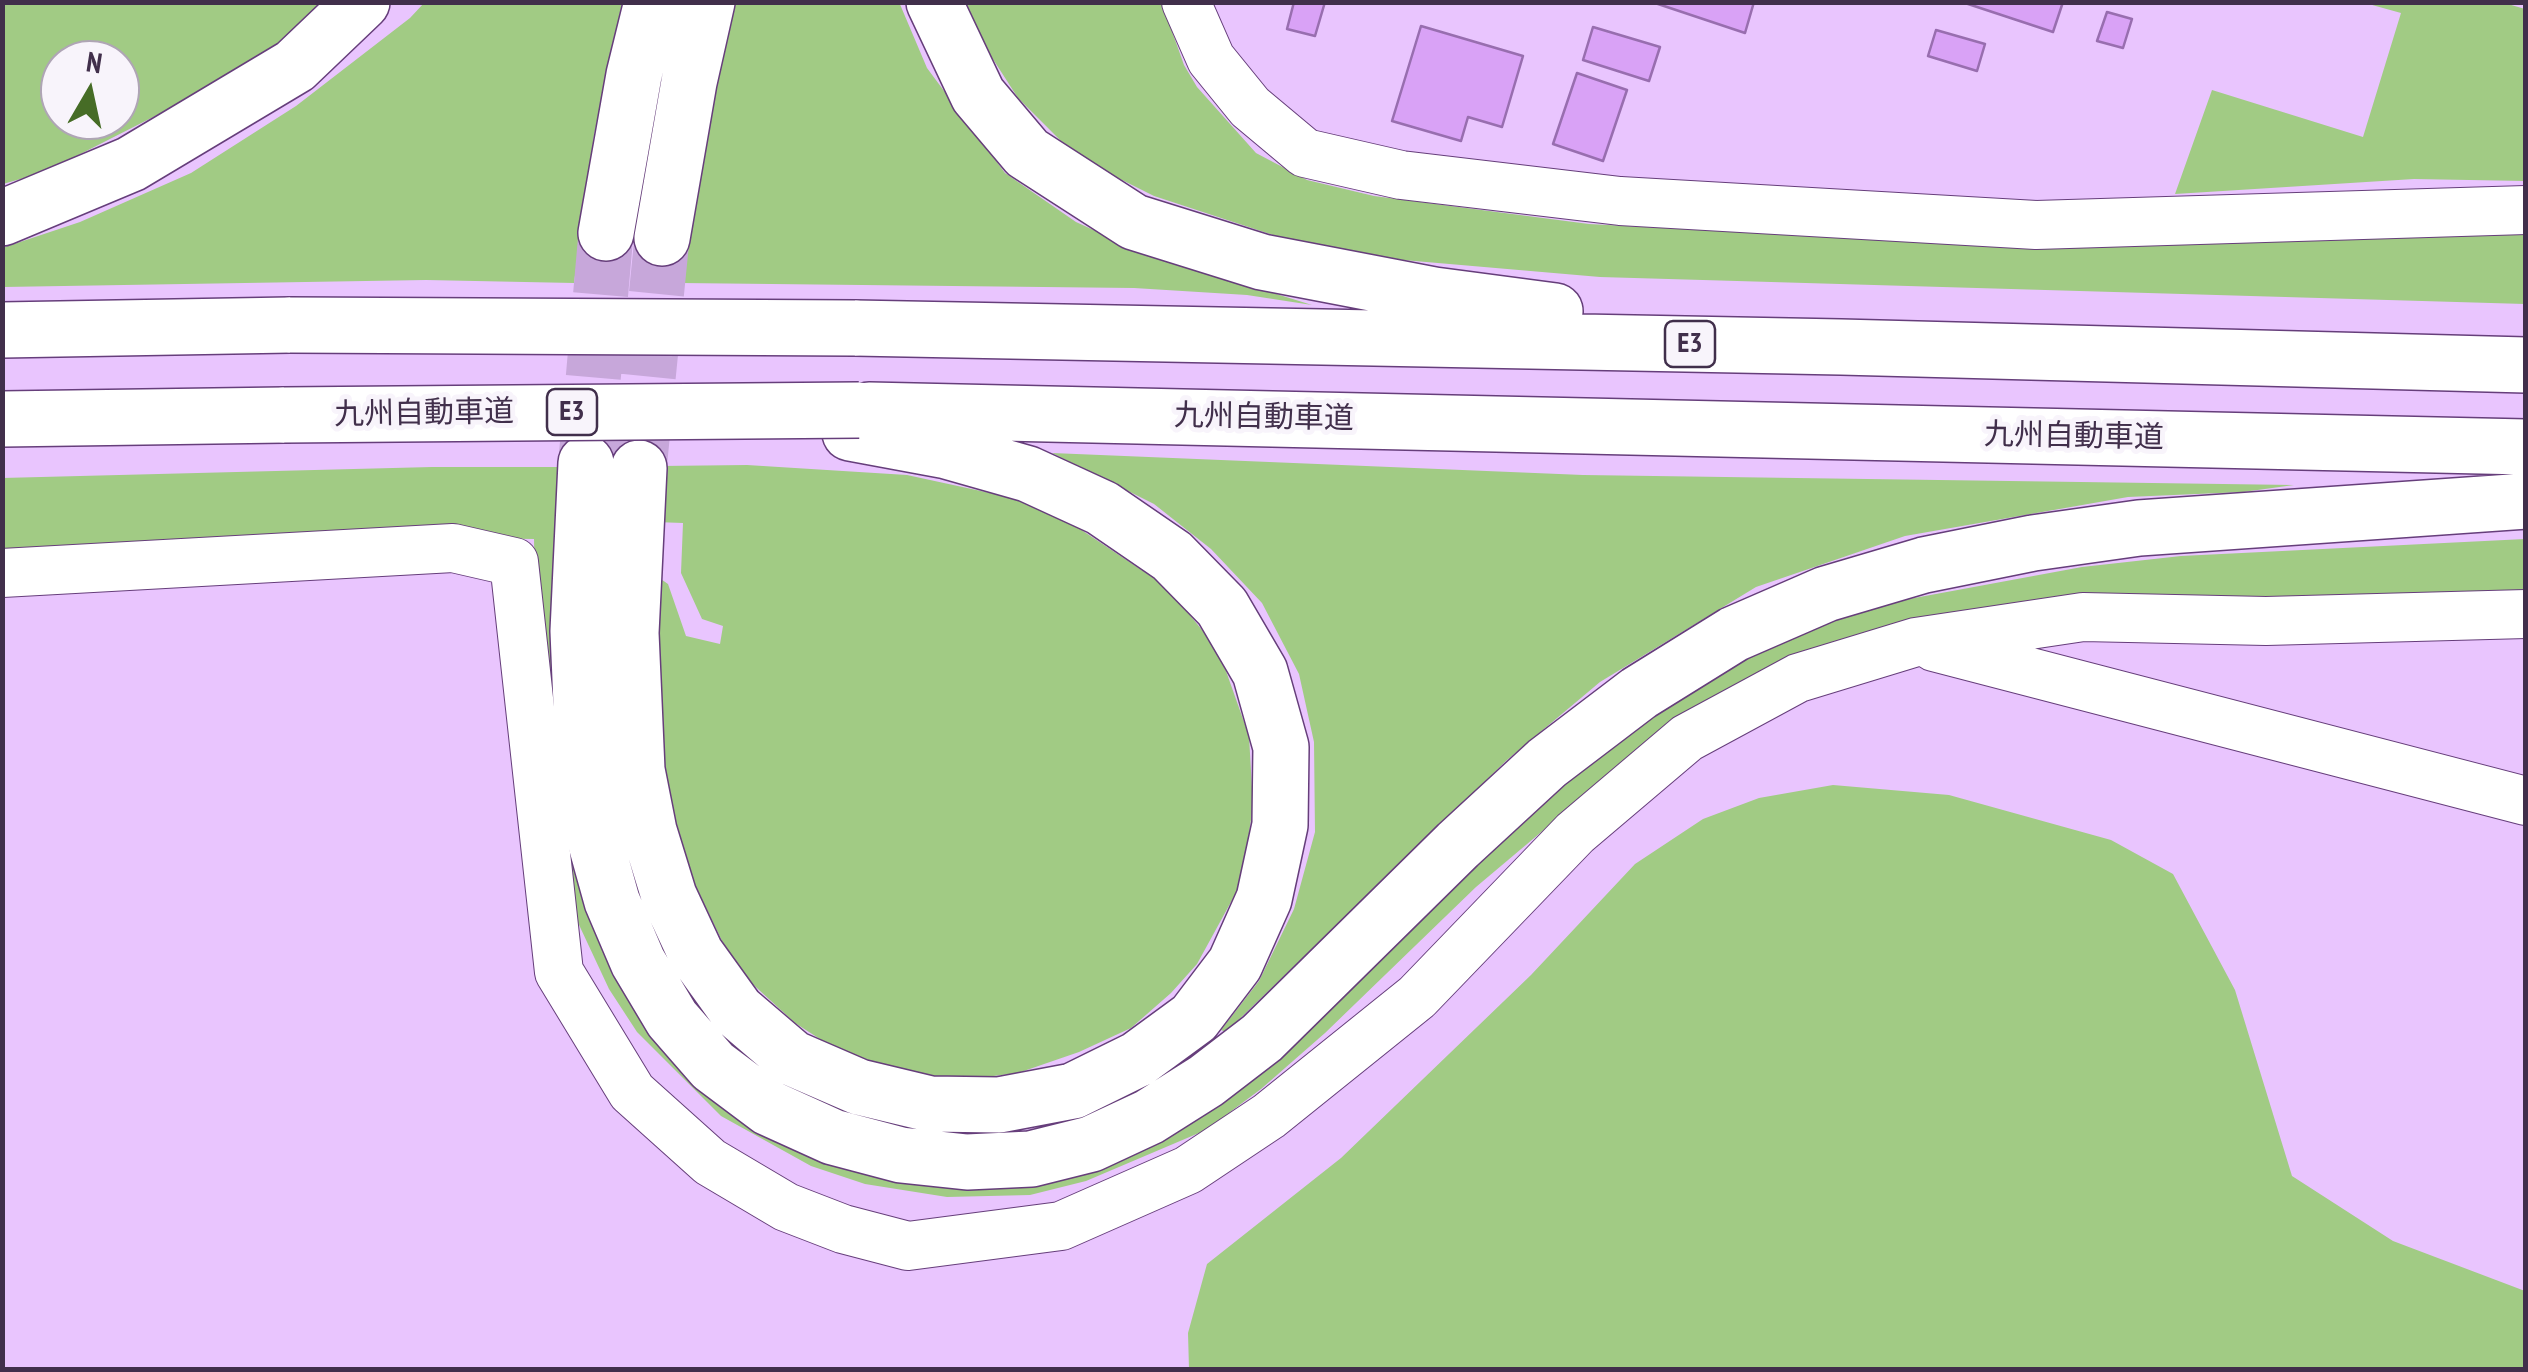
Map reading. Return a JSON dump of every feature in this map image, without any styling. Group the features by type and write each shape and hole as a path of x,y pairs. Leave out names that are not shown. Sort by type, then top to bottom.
{"highway":[{"path":"2,218 131,164 279,76 295,66 362,2"},
{"path":"606,233 634,75 652,2"},
{"path":"662,238 707,2"},
{"path":"934,2 978,95 1027,153 1134,222 1262,262 1434,295 1841,347"},
{"name":"E3","path":"2,330 290,325 855,328 2526,365"},
{"name":"九州自動車道","path":"2,419 284,415 854,421 2526,447"},
{"path":"854,421 1028,474 1102,508 1172,556 1222,607 1260,672 1281,747 1280,825 1264,900 1235,964 1194,1018 1138,1059 1073,1091 998,1105 930,1104 860,1087 792,1058 737,1011 696,954 668,896 637,770 630,633 612,465 578,631 584,776 612,901 638,962 672,1019 713,1066 769,1108 834,1137 900,1156 967,1162 1030,1158 1091,1144 1149,1117 1206,1081 1262,1038 1458,845 1548,763 1639,692 1734,634 1826,594 1924,565 2138,528 2526,500"}],"street":[{"path":"1186,2 1211,59 1250,107 1305,152 1401,175 1620,201 2016,224 2526,210"},
{"path":"2,573 452,548 514,562 559,972 632,1092 710,1162 786,1207 843,1229 908,1246 1061,1226 1188,1170 1269,1116 1417,997 1575,833 1687,738 1798,678 1916,642 2084,617 2266,621 2526,614"},
{"path":"1916,642 2526,801"}],"green space":[{"path":"899,2 927,68 1005,173 1076,222 1144,253 1312,305 1247,295 1134,288 681,283 699,169 733,3"},
{"path":"2501,2 2525,9 2525,181 2414,179 2175,194 2212,90 2363,137 2401,13 2365,3"},
{"path":"3,3 326,3 270,52 228,79 140,124 140,40 40,40 40,140 108,140 45,172 3,184"},
{"path":"424,3 622,3 594,135 574,283 426,280 3,287 2,248 80,222 191,173 296,106"},
{"path":"966,3 1162,3 1184,65 1197,87 1256,153 1307,180 1374,196 1589,224 2039,248 2525,231 2525,304 1600,277 1403,260 1279,237 1154,196 1110,174 1061,141 1018,98 989,53"},
{"path":"1052,453 1583,475 2294,485 2243,492 2128,497 1905,536 1756,587 1600,682 1507,760 1226,1032 1221,1030 1259,981 1294,909 1315,832 1314,742 1299,674 1262,603 1211,549 1154,504"},
{"path":"747,465 907,475 1027,501 1065,519 1167,587 1211,641 1249,736 1253,806 1245,860 1237,891 1197,964 1131,1028 1079,1052 1018,1073 942,1079 883,1067 823,1041 795,1023 746,978 723,943 683,860 667,796 659,728 655,575 668,584 686,636 720,644 723,626 702,619 681,573 683,523 655,522 660,466"},
{"path":"560,467 558,721 702,1083 1027,1175 1428,905 1595,756 1726,667 1794,634 1871,606 2082,567 2181,556 2525,539 2525,608 2119,606 1647,743 1476,887 1325,1033 1206,1130 1086,1181 1030,1195 947,1197 865,1184 811,1166 721,1116 637,1032 609,989 573,912 537,692 534,539 448,538 3,585 2,478"},
{"path":"1833,785 1949,795 2111,840 2173,874 2235,990 2292,1176 2393,1241 2525,1291 2525,1369 1189,1369 1188,1333 1207,1264 1341,1158 1531,975 1635,864 1703,819 1759,798"}],"building":[{"path":"1294,2 1325,2 1315,36 1287,29"},
{"path":"1652,2 1754,2 1745,33"},
{"path":"1962,2 2063,2 2053,32"},
{"path":"2107,12 2132,19 2123,48 2097,41"},
{"path":"1421,26 1523,56 1502,127 1468,117 1461,141 1392,121"},
{"path":"1593,27 1660,47 1649,81 1583,60"},
{"path":"1936,30 1985,44 1977,71 1928,56"},
{"path":"1577,73 1627,90 1603,161 1553,144"}],"tunnel":[{"path":"586,460 606,233"},
{"path":"640,459 662,238"}]}
